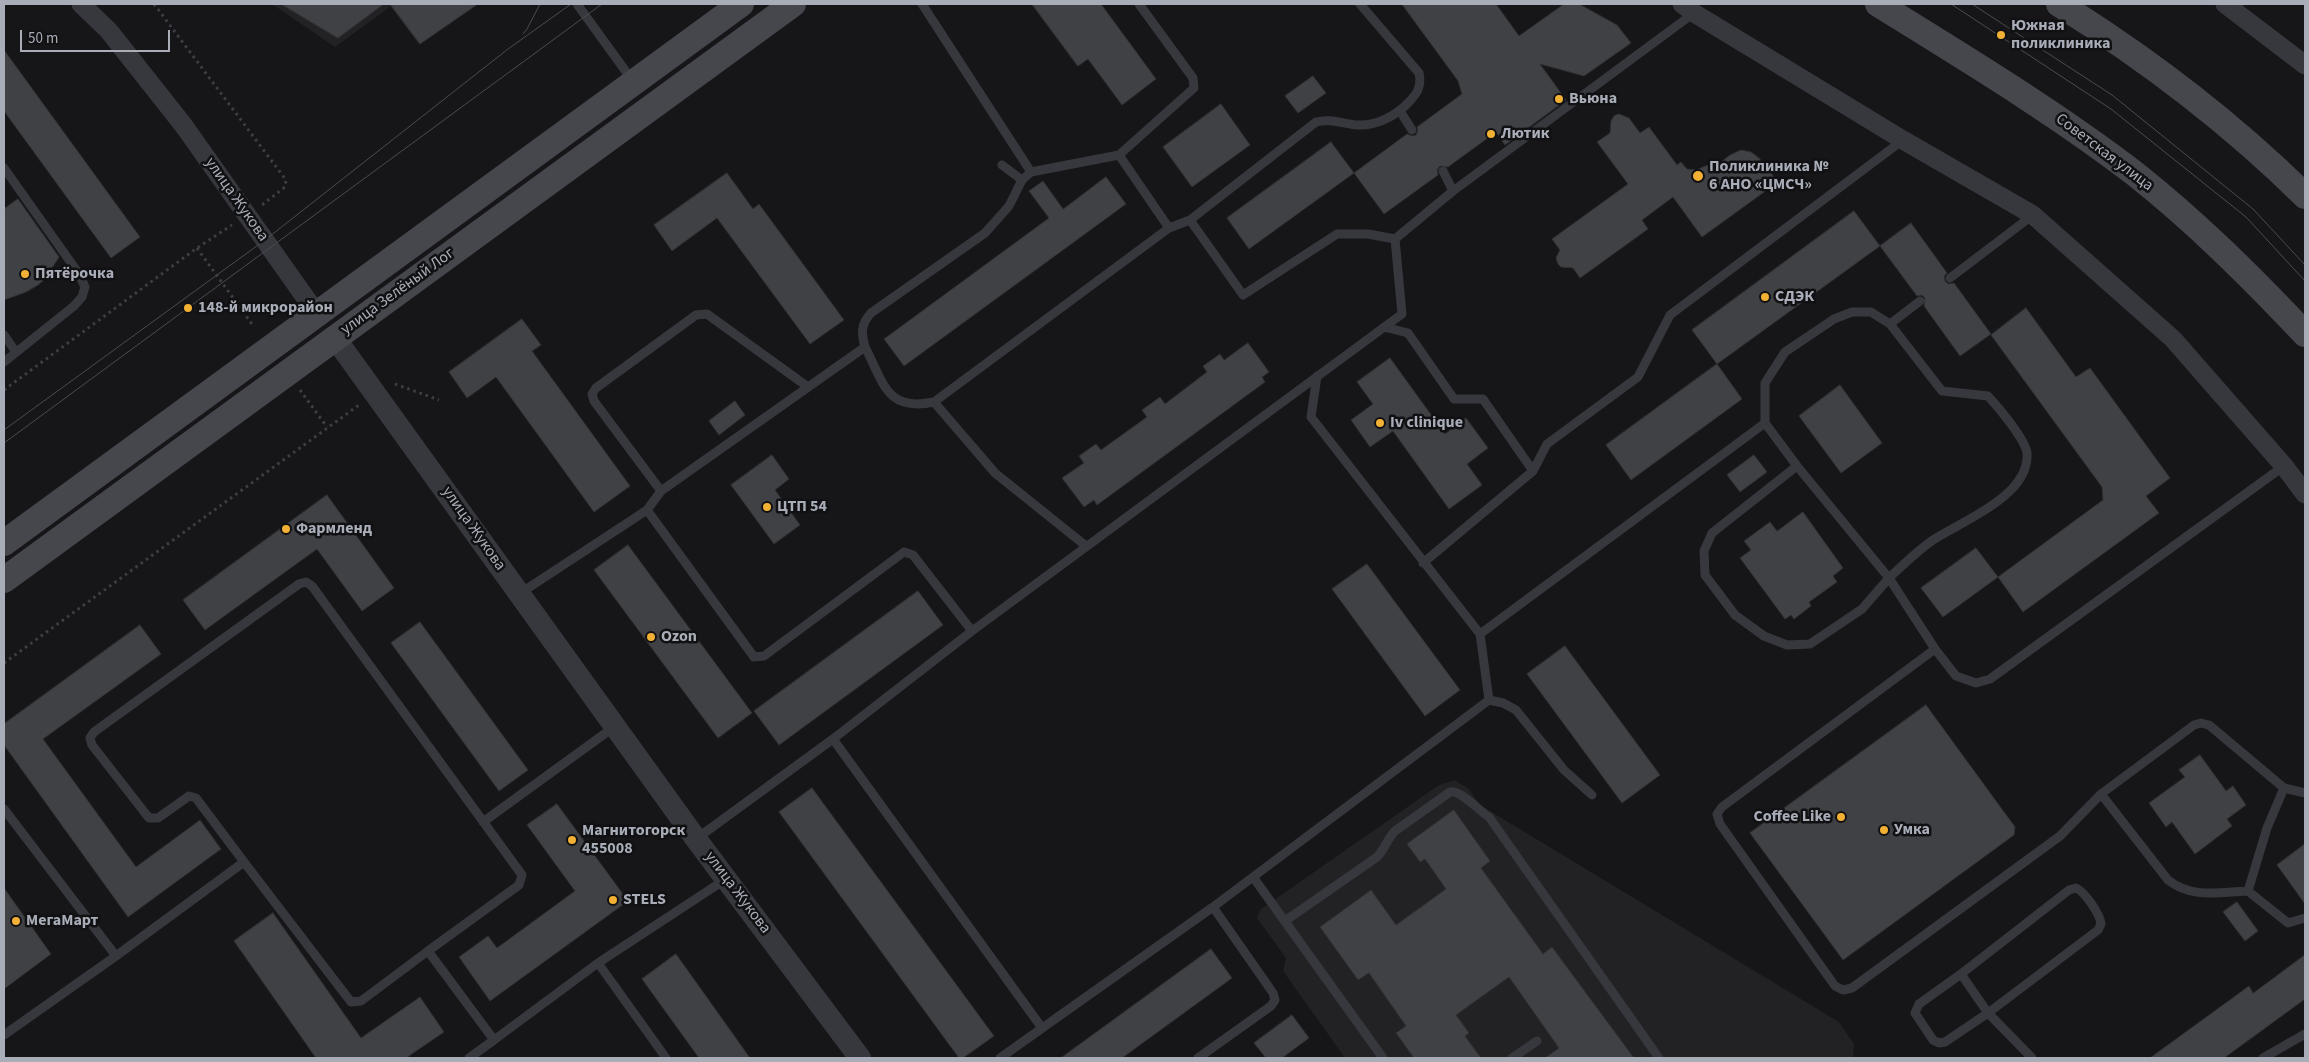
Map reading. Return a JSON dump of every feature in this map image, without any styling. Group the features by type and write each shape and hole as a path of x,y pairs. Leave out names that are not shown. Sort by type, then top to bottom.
{"main road":[{"name":"улица Зелёный Лог","path":"4,542 741,4"},
{"name":"улица Зелёный Лог","path":"4,580 793,4"},
{"name":"Советская улица","path":"1878,4 2066,124 2134,174 2196,225 2238,263 2305,334"},
{"path":"2059,4 2091,24 2190,95 2272,163 2305,196"},
{"name":"улица Жукова","path":"317,314 335,338"}],"street":[{"name":"улица Жукова","path":"81,4 109,31 184,126 317,314"},
{"path":"2225,4 2305,65"},
{"path":"1688,9 1903,140 2033,215 2173,339 2284,466 2305,494"},
{"name":"улица Жукова","path":"335,338 614,727 860,1058"}],"lane":[{"path":"577,4 633,83"},
{"path":"922,4 1031,172"},
{"path":"1139,4 1193,78 1195,84 1192,90 1120,155 1031,172 1022,180 1009,206 984,233 871,313 865,320 862,328 865,347 887,389 894,398 904,404 917,405 934,402 1169,228 1190,220 1316,122 1327,120 1360,125 1379,122 1400,111 1419,89 1419,72 1360,4"},
{"path":"1395,239 1453,191 1688,9"},
{"path":"1400,111 1412,130"},
{"path":"1423,563 1533,471 1547,444 1638,377 1670,315 1903,140"},
{"path":"1120,155 1169,228"},
{"path":"1002,165 1022,180"},
{"path":"4,168 79,274 85,287 82,297 74,306 4,362"},
{"path":"1443,171 1453,191"},
{"path":"1950,278 2033,215"},
{"path":"1190,220 1243,296 1337,234 1368,234 1395,239"},
{"path":"696,839 833,739 972,631 1086,546 1402,314 1395,239"},
{"path":"1890,324 1920,301"},
{"path":"1797,466 1712,533 1704,551 1705,575 1735,615 1764,636 1787,645 1810,644 1862,609 1889,578 1932,541 1994,504 2013,488 2022,476 2027,452 2023,441 1988,396 1942,391 1890,324 1872,312 1852,312 1834,319 1785,352 1765,383 1765,423 1797,466 1889,578 1935,649 1956,676 1976,683 1990,678 2284,466"},
{"path":"661,491 594,400 592,394 596,388 696,314 707,314 808,387"},
{"path":"1384,327 1408,333 1454,399 1483,399 1533,471"},
{"path":"4,335 16,352"},
{"path":"519,594 647,510 661,491 865,347"},
{"path":"1317,376 1311,417 1480,634 1488,700"},
{"path":"934,402 996,473 1086,546"},
{"path":"1480,634 1765,423"},
{"path":"647,510 754,657 764,656 904,552 913,555 972,631"},
{"path":"302,582 312,586 483,822 521,872 522,882 361,1001 351,1002 196,798 189,796 158,818 149,818 92,745 90,738 94,732 302,582"},
{"path":"1935,649 1722,807 1717,814 1720,824 1836,986 1843,990 1852,988 2060,836 2101,794 2194,725 2201,723 2208,725 2284,788 2305,793"},
{"path":"1000,1058 1213,907 1488,700 1503,703 1516,710 1564,770 1592,794"},
{"path":"483,822 614,727"},
{"path":"833,739 1042,1028"},
{"path":"2248,891 2267,828 2284,788"},
{"path":"1285,922 1377,857 1384,850 1395,830 1455,790 1460,792 1469,803 1489,817 1659,1058"},
{"path":"2101,794 2168,880 2179,889 2192,892 2248,891 2288,923 2305,918"},
{"path":"4,809 116,956"},
{"path":"4,1035 244,862"},
{"path":"1253,877 1383,1058"},
{"path":"469,1058 598,963 726,879"},
{"path":"2072,889 2082,892 2100,918 2101,924 2098,930 1988,1013 1942,1043 1933,1040 1916,1017 1915,1010 1919,1004 1961,974 2072,889"},
{"path":"1198,1058 1271,1006 1275,1000 1273,994 1213,907"},
{"path":"428,952 494,1040"},
{"path":"598,963 666,1058"},
{"path":"1961,974 1988,1013 2032,1058"},
{"path":"2263,1058 2305,1034"},
{"path":"1512,1058 1538,1041"}],"path":[{"path":"154,4 286,180 285,187 261,205"},
{"path":"4,390 197,248 237,223"},
{"path":"197,248 254,327"},
{"path":"390,383 439,400"},
{"path":"298,388 327,427"},
{"path":"4,663 366,400"}],"shaded area":[{"path":"272,4 394,4 335,47"},
{"path":"1455,780 1469,789 1480,805 1839,1022 1854,1044 1853,1058 1345,1058 1283,971 1286,958 1257,918 1261,909 1439,785"}],"building":[{"path":"281,4 384,4 338,38"},
{"path":"390,4 478,4 420,44"},
{"path":"1032,4 1101,4 1156,79 1122,105 1088,59 1078,66"},
{"path":"1402,4 1496,4 1519,36 1564,4 1579,4 1617,25 1631,43 1584,76 1540,64 1566,100 1505,145 1496,132 1448,167 1440,166 1437,170 1438,175 1384,214 1354,173 1407,134 1416,135 1417,127 1462,94 1458,81"},
{"path":"4,50 140,237 111,258 4,111"},
{"path":"1313,76 1326,93 1298,113 1285,96"},
{"path":"1221,104 1250,145 1192,187 1163,147"},
{"name":"Поликлиника № 6 АНО «ЦМСЧ»","path":"1619,114 1629,118 1640,133 1649,127 1677,165 1681,162 1687,169 1696,170 1708,165 1711,170 1730,155 1741,150 1751,152 1759,158 1778,182 1702,237 1673,197 1642,220 1648,229 1580,278 1573,268 1561,267 1558,264 1556,258 1560,250 1552,239 1628,184 1597,142 1610,133 1611,121 1614,116"},
{"path":"1331,142 1354,173 1249,249 1227,218"},
{"path":"727,173 753,209 759,204 844,320 810,344 717,218 672,251 654,225"},
{"path":"1106,177 1126,204 904,366 884,339 1049,218 1029,191 1043,181 1063,209"},
{"path":"18,199 59,257 45,279 38,285 26,292 4,300 4,209"},
{"path":"1854,211 1880,246 1717,364 1692,330"},
{"path":"1911,223 1947,273 1944,276 1945,281 1948,284 1954,283 1991,334 1960,356 1924,306 1925,298 1922,295 1917,296 1880,246"},
{"path":"2026,308 2076,377 2090,368 2170,478 2146,496 2159,513 2023,612 1998,577 2103,500 2102,487 1991,335"},
{"path":"522,319 541,345 532,351 630,486 594,512 496,377 467,398 449,372"},
{"path":"1248,343 1269,372 1262,377 1265,382 1097,505 1094,500 1084,507 1062,478 1084,463 1079,456 1096,444 1101,450 1147,417 1142,410 1160,397 1165,404 1207,372 1203,366 1220,354 1224,360"},
{"path":"1390,358 1445,434 1466,418 1488,448 1467,464 1482,485 1449,509 1393,431 1370,447 1351,420 1373,404 1357,382"},
{"path":"1717,364 1742,399 1631,480 1606,445"},
{"path":"1840,385 1882,443 1841,473 1799,416"},
{"path":"735,401 745,415 719,435 709,421"},
{"name":"ЦТП 54","path":"772,455 789,479 775,490 800,525 774,544 731,485"},
{"path":"1754,455 1767,472 1740,492 1727,475"},
{"path":"327,495 394,588 362,611 317,549 205,630 183,600"},
{"path":"1803,512 1843,568 1833,576 1837,582 1809,602 1811,606 1794,619 1791,615 1785,619 1740,558 1751,550 1744,541 1770,522 1777,531"},
{"path":"628,545 752,713 718,738 594,570"},
{"path":"1976,548 1998,577 1943,617 1921,588"},
{"path":"1367,564 1460,690 1425,716 1332,589"},
{"path":"918,591 943,625 779,745 754,711"},
{"path":"420,622 528,770 499,791 391,643"},
{"path":"140,625 161,654 43,739 136,867 200,820 221,849 128,917 4,745 4,724"},
{"path":"1565,646 1660,775 1622,803 1527,674"},
{"name":"Умка","path":"1926,705 2015,827 2014,835 1843,960 1750,833"},
{"path":"2200,755 2226,791 2233,786 2246,805 2227,819 2232,826 2195,854 2172,822 2166,827 2149,803 2185,777 2179,770"},
{"path":"812,788 994,1036 963,1058 959,1058 779,812"},
{"path":"557,804 628,901 490,1001 459,957 488,936 497,948 575,891 527,825"},
{"path":"1454,810 1490,861 1481,868 1543,954 1552,947 1634,1058 1545,1058 1559,1048 1509,977 1456,1015 1469,1033 1465,1036 1481,1058 1414,1058 1396,1033 1406,1026 1369,973 1358,980 1320,927 1371,890 1396,925 1446,889 1425,859 1420,862 1407,844"},
{"path":"2305,844 2305,904 2277,865"},
{"name":"МегаМарт","path":"4,888 51,954 4,989"},
{"path":"2237,902 2258,931 2245,941 2223,912"},
{"path":"273,913 361,1038 420,997 444,1032 406,1058 316,1058 234,941"},
{"path":"1211,949 1232,978 1122,1058 1061,1058"},
{"path":"676,954 750,1058 699,1058 642,979"},
{"path":"2305,955 2305,999 2224,1058 2150,1058 2249,986 2253,993"},
{"path":"1292,1015 1309,1038 1282,1058 1266,1058 1254,1043"}],"tram line":[{"path":"523,34 540,4"},
{"path":"4,430 265,240 508,49 571,4"},
{"path":"4,443 602,4"},
{"path":"1951,4 2111,109 2246,217 2305,281"},
{"path":"1972,4 2112,95 2253,209 2305,265"}],"place":[{"name":"Южная поликлиника","path":"2001,35"},
{"name":"Вьюна","path":"1559,99"},
{"name":"Лютик","path":"1491,134"},
{"name":"Поликлиника № 6 АНО «ЦМСЧ»","path":"1698,176"},
{"name":"Пятёрочка","path":"25,274"},
{"name":"СДЭК","path":"1765,297"},
{"name":"148-й микрорайон","path":"188,308"},
{"name":"Iv clinique","path":"1380,423"},
{"name":"ЦТП 54","path":"767,507"},
{"name":"Фармленд","path":"286,529"},
{"name":"Ozon","path":"651,637"},
{"name":"Coffee Like","path":"1841,817"},
{"name":"Умка","path":"1884,830"},
{"name":"Магнитогорск 455008","path":"572,840"},
{"name":"STELS","path":"613,900"},
{"name":"МегаМарт","path":"16,921"}]}
